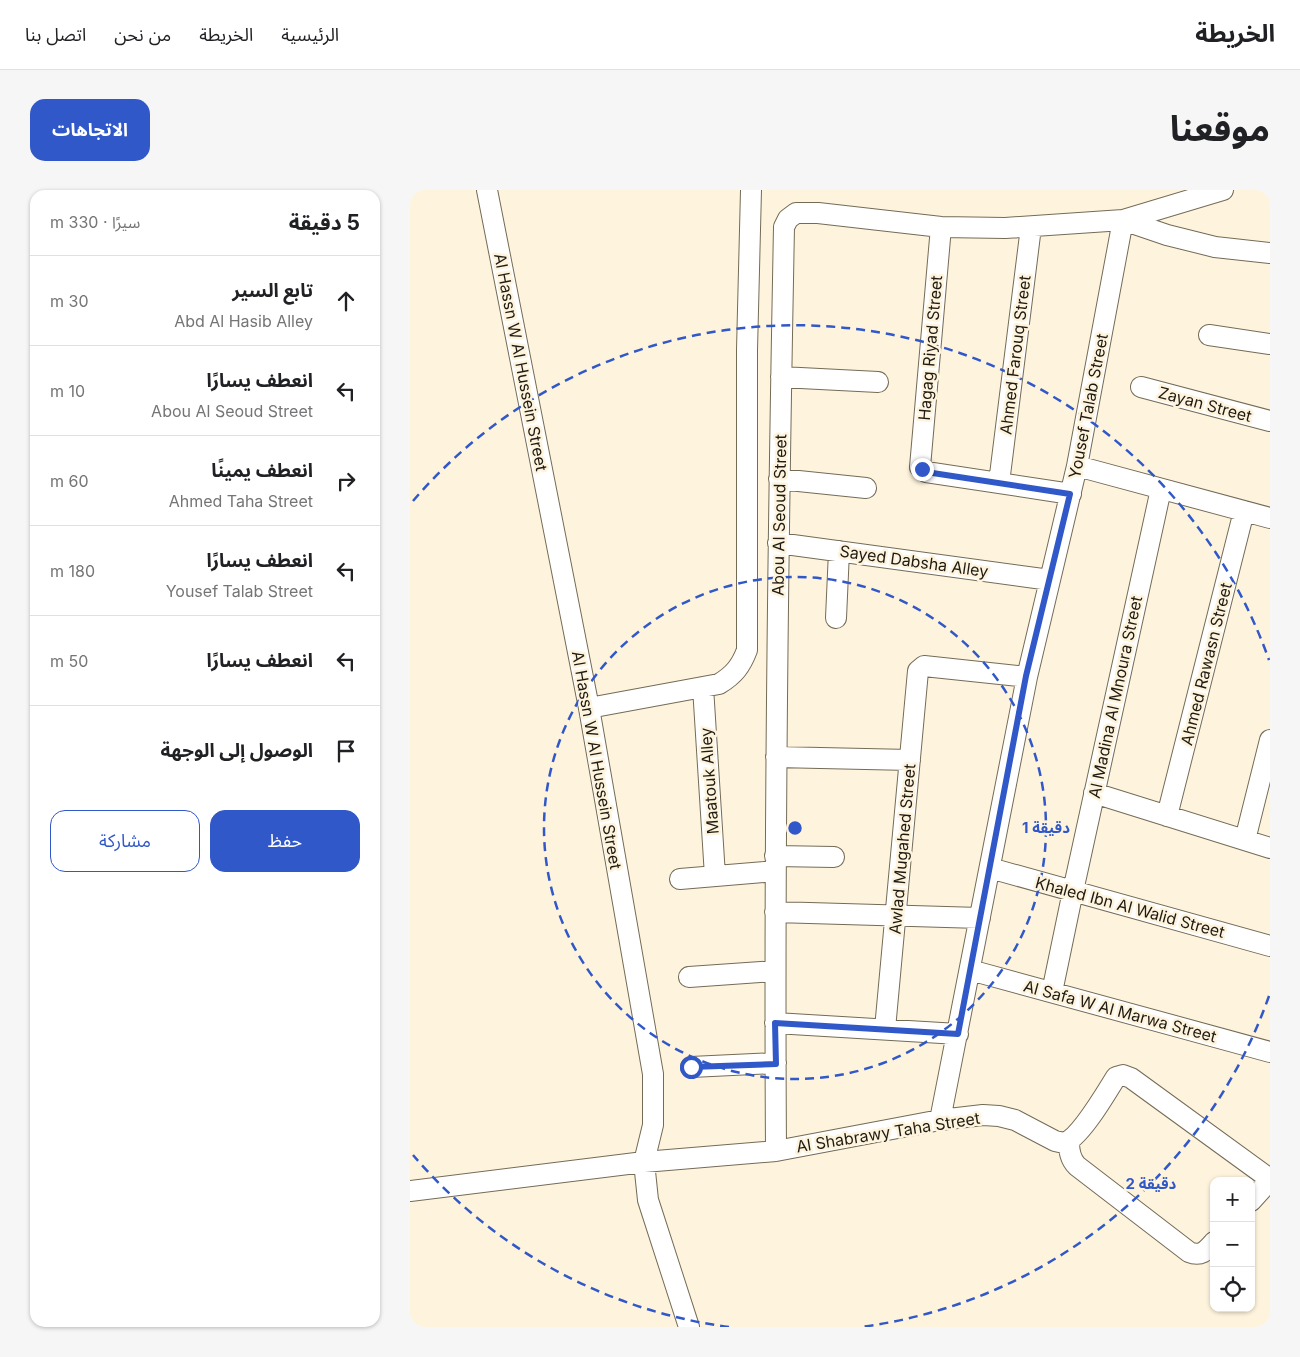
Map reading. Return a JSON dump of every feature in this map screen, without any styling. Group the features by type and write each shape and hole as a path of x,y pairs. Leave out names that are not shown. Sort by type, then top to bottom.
{"street":[{"name":"Al Hassn W Al Hussein Street","path":"487,190 589,708 653,1074 653,1125 644,1162 648,1200 689,1327"},
{"path":"589,708 719,684 732,676 742,664 747,650 747,350 752,190"},
{"path":"1123,220 1224,190"},
{"name":"Abou Al Seoud Street","path":"776,1151 775,863 778,543 784,227 788,219 796,213 941,228 1031,227 1123,220"},
{"path":"1123,220 1167,235 1215,247 1270,253"},
{"name":"Yousef Talab Street","path":"940,1120 1026,676 1077,466 1123,220"},
{"name":"Ahmed Farouq Street","path":"999,483 1031,227"},
{"name":"Hagag Riyad Street","path":"941,228 920,462 922,469 926,472 999,483"},
{"path":"1210,334 1270,344"},
{"path":"781,377 878,382"},
{"name":"Zayan Street","path":"1141,387 1270,421"},
{"path":"1077,466 1270,518"},
{"path":"779,479 866,488"},
{"path":"999,483 1070,494"},
{"name":"Al Madina Al Mnoura Street","path":"1052,992 1072,891 1161,489"},
{"name":"Ahmed Rawasn Street","path":"1167,816 1244,512"},
{"name":"Sayed Dabsha Alley","path":"778,543 1050,580"},
{"path":"836,618 839,551"},
{"name":"Awlad Mugahed Street","path":"885,1029 918,673 924,666 1026,676"},
{"name":"Maatouk Alley","path":"703,687 715,876"},
{"path":"1245,840 1270,740"},
{"path":"776,757 910,760"},
{"path":"1094,793 1270,848"},
{"path":"680,879 715,876 775,863 834,857"},
{"name":"Khaled Ibn Al Walid Street","path":"990,868 1270,946"},
{"path":"775,912 980,918"},
{"name":"Al Safa W Al Marwa Street","path":"970,970 1270,1052"},
{"path":"689,977 775,971"},
{"path":"775,1023 958,1034"},
{"path":"691,1067 776,1064"},
{"path":"1210,1246 1204,1253 1197,1255 1189,1252 1077,1166 1071,1158 1069,1142 1089,1117 1116,1077 1123,1075 1131,1078 1270,1180 1255,1197"},
{"name":"Al Shabrawy Taha Street","path":"410,1191 644,1162 776,1151 940,1120 983,1115 1015,1120 1055,1141 1069,1142"}],"route":[{"path":"691,1067 776,1064 775,1023 958,1034 1026,676 1062,535 1070,494 926,472 922,469"}]}
